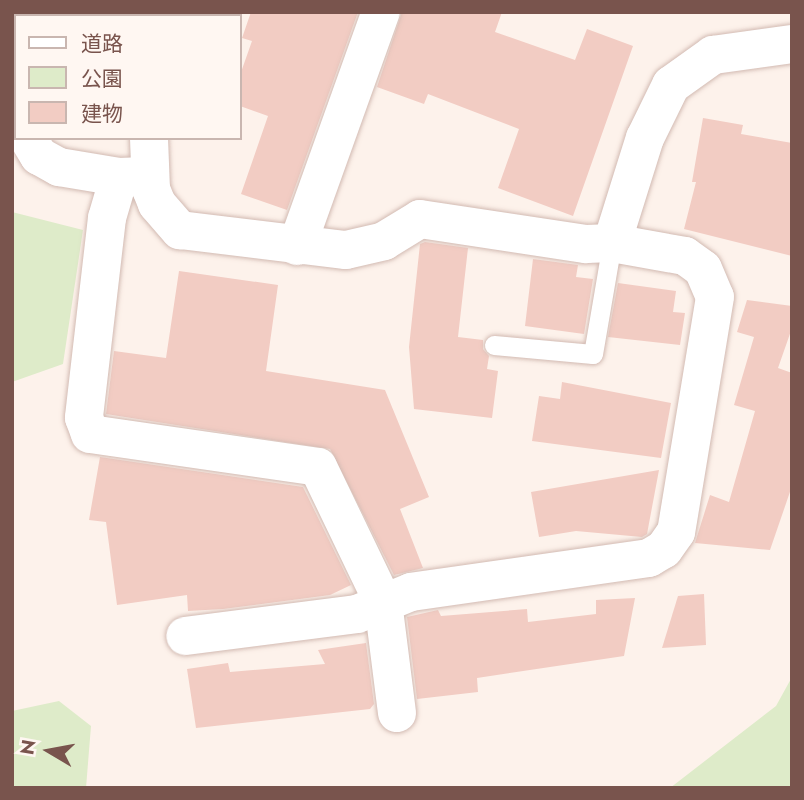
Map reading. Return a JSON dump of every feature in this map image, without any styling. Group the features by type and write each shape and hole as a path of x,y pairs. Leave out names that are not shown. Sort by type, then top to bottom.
{"street":[{"path":"297,246 381,12"},
{"path":"612,243 645,138 671,85 713,55 792,44"},
{"path":"29,140 39,156 60,167 135,176 180,230 346,250 384,241 421,219 586,244 612,243 685,256 703,269 715,297 676,532 664,549 649,558 411,592 357,614 185,636"},
{"path":"148,140 135,176 107,218 84,418 90,434 318,467 383,602 397,713"}],"lane":[{"path":"494,345 593,354 612,243"}],"green space":[{"path":"55,12 124,12 90,14"},
{"path":"12,212 83,230 63,364 12,382"},
{"path":"792,677 792,788 670,788 776,706"},
{"path":"59,701 91,726 86,788 12,788 12,711"}],"building":[{"path":"251,12 358,12 287,210 241,194 268,116 242,107 242,69 252,41 242,38"},
{"path":"402,12 502,12 495,32 575,60 587,29 633,46 573,216 498,188 519,129 428,94 424,104 377,87"},
{"path":"703,118 743,125 741,134 792,143 792,256 684,229 696,182 692,182"},
{"path":"425,242 468,248 458,337 483,340 483,349 489,356 487,369 498,371 492,418 414,409 409,347 420,244"},
{"path":"533,259 578,265 576,277 593,279 584,334 525,326"},
{"path":"179,271 278,285 266,371 385,390 429,497 400,509 423,568 394,575 330,449 106,414 114,351 166,358"},
{"path":"618,283 676,291 673,312 685,313 680,345 608,337"},
{"path":"747,300 792,306 792,328 778,368 792,373 792,486 770,550 695,543 710,495 729,502 755,411 734,405 754,337 737,332"},
{"path":"562,382 671,403 661,458 532,441 539,396 560,399"},
{"path":"100,457 303,487 351,585 330,595 223,609 188,611 187,595 117,605 106,522 89,520"},
{"path":"659,470 647,534 642,537 576,531 539,537 531,492"},
{"path":"704,594 706,645 662,648 678,596"},
{"path":"635,598 624,656 477,678 478,692 417,699 407,617 438,610 441,616 527,609 528,622 596,614 596,600"},
{"path":"366,643 374,704 370,709 196,728 187,669 228,663 230,672 325,664 318,650"}]}
